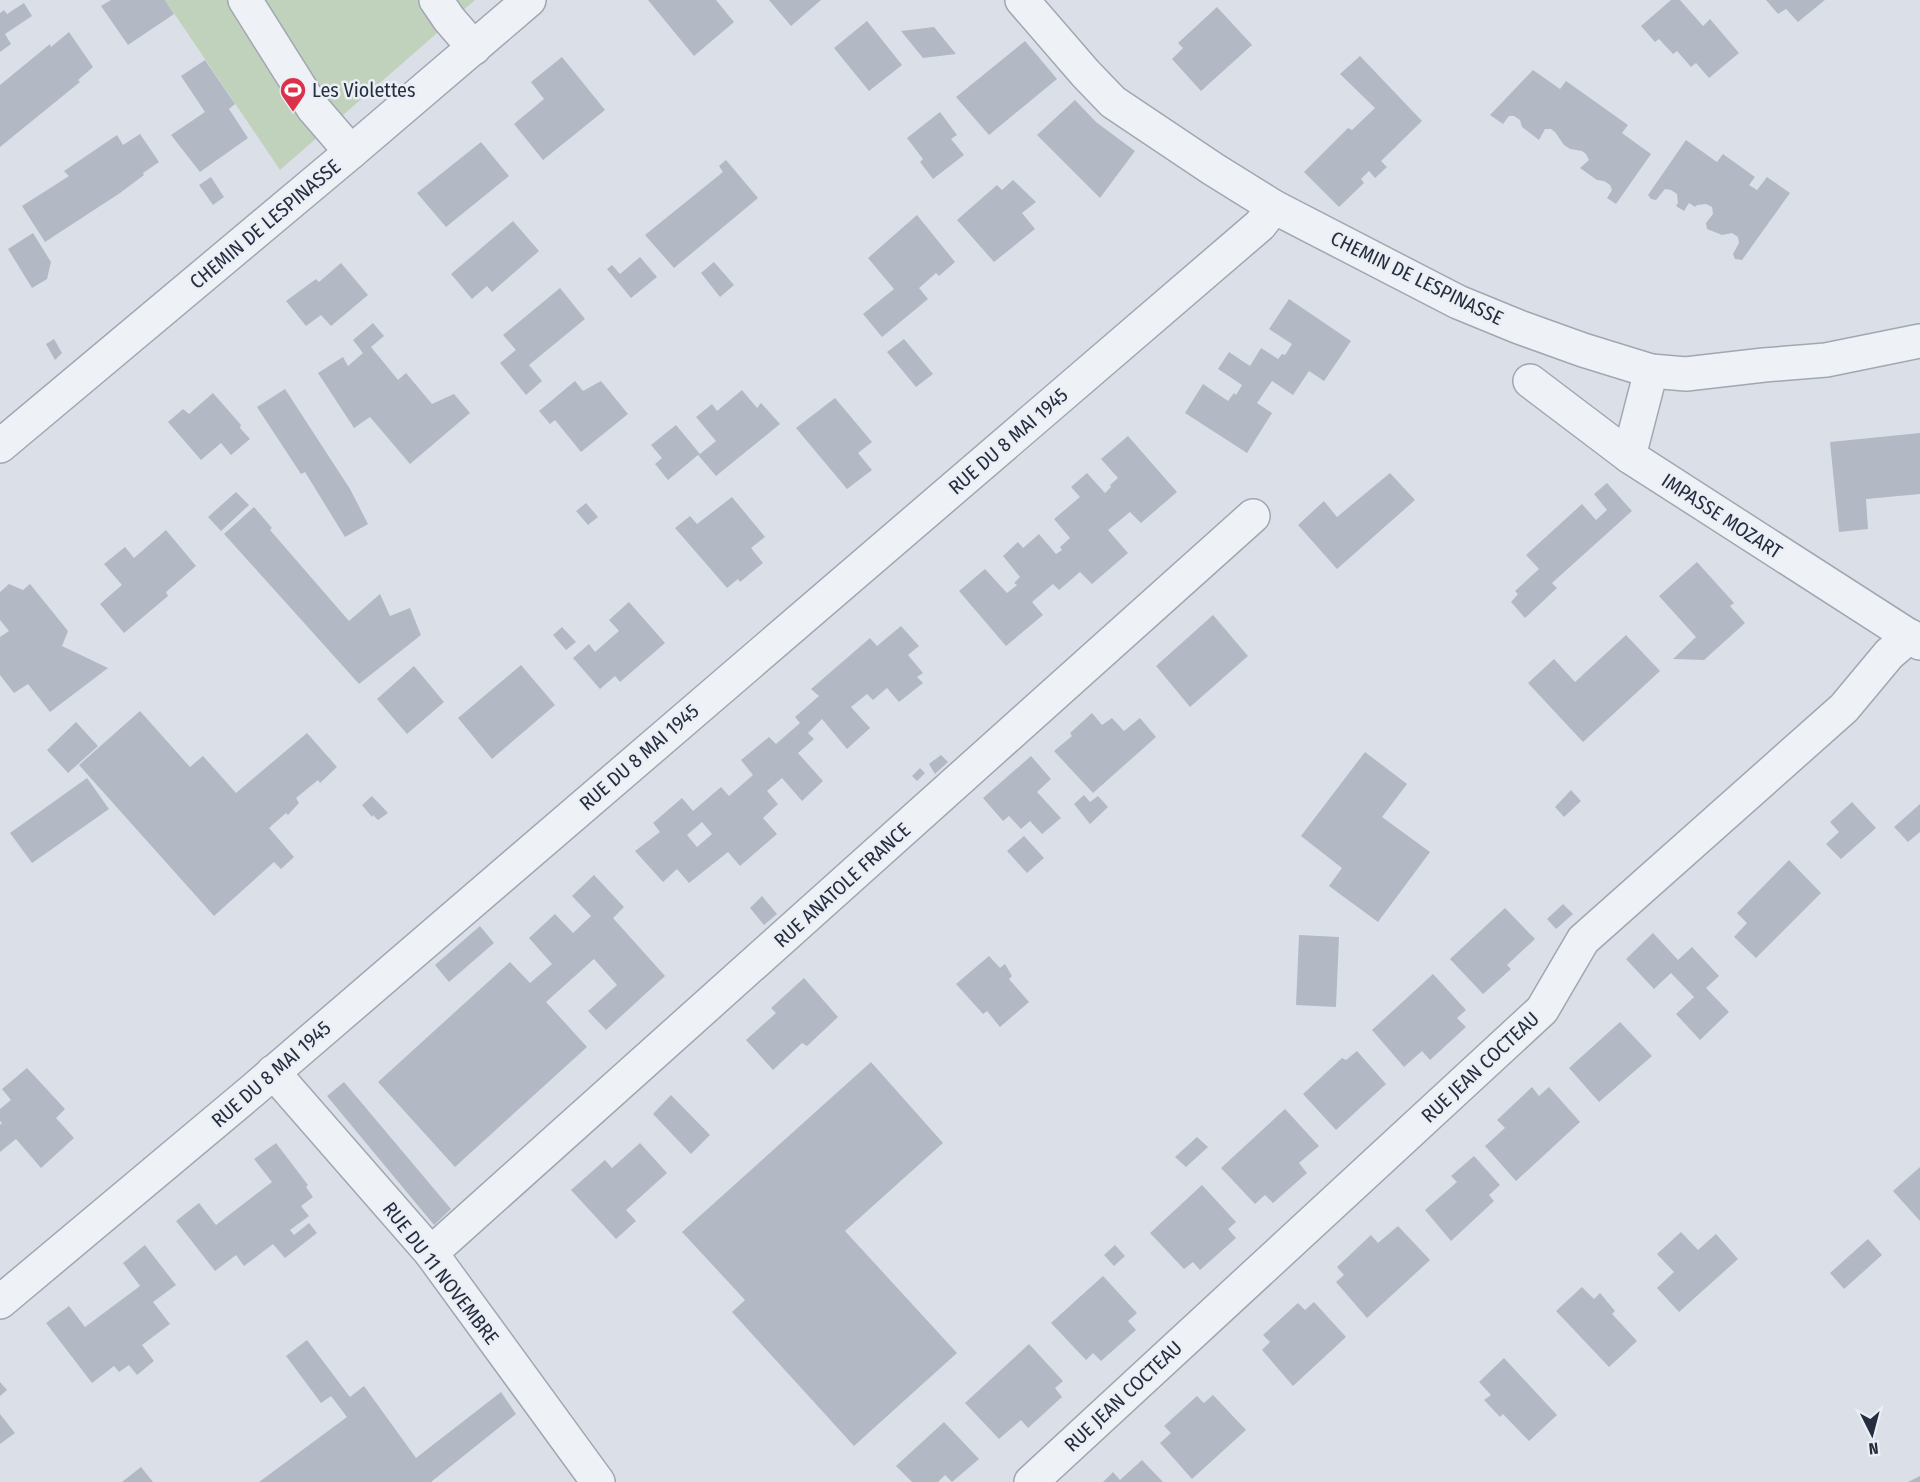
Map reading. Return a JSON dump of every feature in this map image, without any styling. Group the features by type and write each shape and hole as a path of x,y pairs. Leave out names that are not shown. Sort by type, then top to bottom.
{"street":[{"path":"245,0 313,108 351,152"},
{"path":"435,0 474,48"},
{"name":"CHEMIN DE LESPINASSE","path":"0,446 529,0"},
{"name":"CHEMIN DE LESPINASSE","path":"1022,0 1113,102 1205,164 1274,207 1458,302 1583,350 1651,371 1686,374 1826,360 1920,341"},
{"name":"RUE DU 8 MAI 1945","path":"0,1302 273,1072 1260,225 1274,207"},
{"path":"1629,456 1651,371"},
{"name":"IMPASSE MOZART","path":"1530,381 1629,456 1915,639"},
{"name":"RUE ANATOLE FRANCE","path":"430,1254 1252,516"},
{"name":"RUE JEAN COCTEAU","path":"1030,1482 1542,1010 1583,940 1844,708 1889,654 1915,639"},
{"name":"RUE DU 11 NOVEMBRE","path":"273,1072 430,1254 598,1482"}],"green space":[{"name":"Les Violettes","path":"165,0 475,0 280,170"}],"building":[{"path":"111,0 165,0 174,14 128,45 101,6"},
{"path":"648,0 716,0 734,22 694,56"},
{"path":"769,0 821,0 791,26"},
{"path":"1671,0 1680,0 1703,26 1710,19 1739,53 1709,78 1696,63 1691,67 1677,51 1673,54 1659,39 1655,42 1641,26"},
{"path":"1766,0 1825,0 1798,22 1786,9 1778,14"},
{"path":"24,3 32,16 5,34 11,44 0,52 0,13 4,10 7,14"},
{"path":"1217,7 1252,45 1201,91 1172,59 1183,48 1178,43"},
{"path":"867,21 902,65 869,91 834,48"},
{"path":"934,27 956,54 923,58 901,31"},
{"path":"69,32 93,67 78,80 80,82 0,147 0,85 50,44 51,47"},
{"path":"1025,41 1057,79 989,135 956,97"},
{"path":"1360,56 1422,121 1381,161 1387,167 1375,178 1369,171 1361,179 1364,183 1339,207 1304,172 1348,128 1352,130 1375,108 1340,74"},
{"path":"562,57 605,110 543,160 514,124 544,99 531,82"},
{"path":"205,60 235,104 229,109 248,138 200,172 171,135 205,112 181,76"},
{"path":"1533,70 1560,89 1566,81 1628,125 1622,133 1651,154 1616,204 1607,198 1612,190 1610,185 1597,180 1580,168 1589,160 1586,154 1564,145 1551,129 1545,129 1539,140 1522,127 1520,120 1514,116 1509,116 1503,124 1490,115"},
{"path":"1075,100 1096,122 1135,151 1100,198 1037,135"},
{"path":"940,112 957,135 951,139 964,155 933,179 920,162 923,159 907,138"},
{"path":"140,134 159,162 120,193 45,242 22,206 69,176 64,171 117,135 123,145"},
{"path":"1686,140 1717,162 1723,154 1755,177 1749,185 1757,190 1767,177 1790,193 1742,260 1735,259 1733,254 1739,243 1738,237 1732,233 1722,235 1707,229 1706,223 1713,214 1712,207 1706,204 1695,207 1689,203 1684,211 1676,206 1677,194 1671,190 1665,189 1656,200 1651,199 1648,195"},
{"path":"481,142 509,176 446,227 417,193"},
{"path":"726,160 758,198 674,268 645,235 723,172 719,166"},
{"path":"211,177 224,197 213,205 199,185"},
{"path":"1013,180 1036,202 1022,213 1035,229 994,262 957,220 997,185 1002,190"},
{"path":"917,215 955,262 939,276 936,273 919,288 928,299 882,337 863,314 894,289 868,258"},
{"path":"513,221 539,251 492,292 487,286 472,299 451,274"},
{"path":"33,233 51,262 47,279 32,288 8,249"},
{"path":"640,257 657,277 631,298 607,269 612,265 620,274"},
{"path":"714,262 734,285 720,297 701,273"},
{"path":"341,263 368,295 331,326 321,315 306,326 286,301 316,279 319,282"},
{"path":"560,288 585,319 529,365 542,381 526,395 500,363 516,350 503,335"},
{"path":"1289,299 1351,341 1324,381 1309,371 1293,395 1272,381 1257,403 1272,413 1247,453 1185,413 1203,384 1228,401 1234,393 1236,395 1242,385 1218,369 1229,352 1250,366 1261,348 1278,359 1282,354 1285,355 1292,344 1269,329"},
{"path":"373,323 384,336 371,347 398,380 406,373 432,404 454,394 470,413 410,464 370,417 354,428 318,373 343,357 348,366 363,353 353,340"},
{"path":"54,339 62,353 55,360 46,344"},
{"path":"904,339 933,374 916,387 887,352"},
{"path":"575,381 583,391 601,381 628,414 581,452 555,420 550,424 539,411"},
{"path":"285,389 350,489 368,524 345,537 305,472 301,474 257,407"},
{"path":"742,390 757,408 761,403 780,424 716,476 698,455 668,480 655,464 662,458 651,445 676,425 700,454 716,441 696,417 712,404 717,411"},
{"path":"213,393 250,439 231,455 221,443 201,460 168,422 183,409 189,414"},
{"path":"835,398 872,442 858,453 872,470 847,489 796,428"},
{"path":"1920,433 1920,494 1866,499 1868,529 1839,532 1830,442"},
{"path":"1128,436 1177,492 1141,523 1130,512 1108,530 1128,553 1092,584 1080,572 1059,590 1053,584 1032,602 1043,615 1006,646 959,591 985,569 1007,593 1017,585 1014,583 1020,577 1003,556 1018,542 1023,548 1039,534 1056,554 1062,550 1060,547 1070,538 1054,519 1080,497 1071,487 1087,473 1105,493 1118,478 1101,459"},
{"path":"1390,473 1415,500 1337,569 1298,525 1324,501 1337,517"},
{"path":"1607,483 1632,511 1552,583 1557,588 1525,618 1511,602 1518,594 1515,591 1539,569 1526,555 1582,504 1596,520 1607,510 1594,494"},
{"path":"236,492 249,505 221,531 208,517"},
{"path":"732,497 765,537 751,548 763,563 740,582 738,579 727,588 675,528 690,516 697,524"},
{"path":"586,503 598,517 588,525 576,511"},
{"path":"254,507 272,528 270,530 349,621 380,594 390,616 410,608 421,635 359,684 224,534"},
{"path":"166,530 196,566 166,592 168,596 124,633 100,604 122,585 104,564 125,547 134,558"},
{"path":"1697,562 1734,603 1730,606 1745,623 1704,660 1673,659 1696,637 1659,596"},
{"path":"9,584 23,590 30,584 68,631 62,646 108,668 50,712 28,684 14,693 0,675 0,637 9,631 0,620 0,592"},
{"path":"629,602 665,643 620,682 615,676 600,689 573,658 589,644 595,652 619,631 609,620"},
{"path":"1213,615 1248,656 1190,707 1156,666"},
{"path":"901,626 919,646 908,655 923,673 917,677 923,683 899,702 887,688 873,700 867,694 851,707 870,728 847,749 822,719 808,733 814,739 798,753 823,781 802,801 782,778 767,791 778,804 763,818 777,834 740,866 728,852 689,883 677,869 663,882 635,851 660,832 653,823 682,798 693,811 721,787 729,796 753,775 741,760 769,737 776,744 800,723 795,717 819,696 811,689 870,638 877,646","holes":["702,822 712,834 697,847 687,835"]},
{"path":"562,627 576,642 566,650 553,635"},
{"path":"1626,635 1660,671 1583,742 1528,683 1554,659 1575,682"},
{"path":"521,665 555,705 492,759 458,718"},
{"path":"414,666 444,702 407,734 377,699"},
{"path":"140,711 190,767 203,756 236,793 307,733 337,767 320,783 318,780 296,798 299,803 288,815 286,813 269,828 294,857 281,869 274,862 214,916 79,765"},
{"path":"1092,713 1102,725 1112,718 1124,731 1140,718 1156,737 1093,793 1054,751 1072,736 1070,733"},
{"path":"76,722 98,746 68,773 47,750"},
{"path":"1365,752 1407,784 1382,817 1430,852 1378,922 1329,886 1342,868 1301,836"},
{"path":"941,755 948,762 935,774 929,764"},
{"path":"1031,756 1051,779 1037,792 1061,818 1042,834 1030,821 1021,829 1009,816 1003,821 983,798"},
{"path":"920,768 925,773 917,781 912,776"},
{"path":"87,778 109,809 32,863 10,833"},
{"path":"1571,790 1581,801 1564,817 1555,807"},
{"path":"1084,795 1090,802 1098,796 1108,807 1090,824 1074,804"},
{"path":"372,796 388,813 378,820 373,815 372,817 362,805"},
{"path":"1852,802 1876,828 1841,859 1826,844 1839,832 1830,822"},
{"path":"1920,804 1920,832 1908,842 1894,827"},
{"path":"1024,836 1044,858 1027,873 1007,851"},
{"path":"1789,860 1821,893 1756,958 1734,937 1747,923 1737,913"},
{"path":"594,875 624,907 613,918 665,976 606,1030 588,1011 617,985 594,959 546,1002 587,1047 455,1167 378,1082 510,962 530,983 552,964 529,938 555,914 573,933 591,916 572,896"},
{"path":"762,896 777,914 764,925 750,908"},
{"path":"1563,904 1573,914 1556,929 1547,919"},
{"path":"1505,908 1535,939 1507,965 1511,969 1483,994 1450,959"},
{"path":"480,926 494,943 449,982 435,965"},
{"path":"1653,933 1678,960 1692,947 1719,976 1706,988 1729,1012 1700,1040 1676,1014 1694,997 1671,973 1654,989 1626,959"},
{"path":"1299,935 1339,937 1336,1007 1296,1005"},
{"path":"989,956 1000,968 1005,964 1012,976 1009,979 1029,1002 1000,1027 987,1011 983,1014 956,984"},
{"path":"1433,974 1466,1010 1457,1018 1466,1027 1430,1060 1422,1051 1404,1067 1372,1030"},
{"path":"804,978 838,1017 807,1046 802,1043 773,1070 746,1040 776,1013 771,1008"},
{"path":"1620,1022 1652,1056 1599,1102 1569,1068"},
{"path":"1357,1051 1386,1084 1336,1130 1303,1094 1342,1058 1346,1060"},
{"path":"871,1062 943,1143 845,1231 957,1353 854,1446 732,1312 745,1300 682,1232"},
{"path":"27,1068 65,1109 56,1118 74,1138 41,1168 16,1139 0,1152 0,1125 2,1123 0,1109 11,1100 2,1089"},
{"path":"344,1082 451,1209 434,1225 327,1096"},
{"path":"1532,1087 1539,1096 1549,1087 1580,1122 1516,1181 1485,1146 1505,1128 1497,1120"},
{"path":"671,1095 710,1135 691,1154 653,1114"},
{"path":"1285,1109 1319,1146 1299,1163 1307,1173 1273,1203 1265,1195 1255,1204 1221,1168"},
{"path":"1197,1137 1208,1147 1186,1167 1175,1157"},
{"path":"276,1143 308,1185 306,1187 313,1197 301,1206 309,1216 290,1230 294,1235 309,1223 317,1233 285,1258 273,1244 244,1266 236,1255 215,1271 176,1221 199,1203 216,1225 272,1182 254,1159"},
{"path":"640,1143 667,1173 626,1210 636,1221 616,1239 571,1190 605,1160 612,1168"},
{"path":"1474,1156 1500,1185 1489,1195 1494,1201 1451,1241 1425,1210 1457,1182 1451,1176"},
{"path":"1920,1167 1920,1221 1893,1191"},
{"path":"1202,1185 1236,1222 1228,1229 1236,1238 1200,1270 1193,1262 1184,1269 1150,1233"},
{"path":"1398,1226 1430,1260 1367,1318 1336,1282 1344,1275 1337,1267 1371,1235 1378,1243"},
{"path":"1681,1232 1698,1250 1716,1234 1738,1259 1679,1312 1657,1288 1674,1272 1657,1254"},
{"path":"1868,1239 1882,1255 1844,1289 1830,1273"},
{"path":"145,1245 176,1285 153,1302 170,1324 142,1345 154,1361 137,1375 129,1365 119,1372 114,1366 92,1383 46,1323 69,1306 85,1327 140,1286 123,1263"},
{"path":"1115,1245 1125,1256 1114,1266 1104,1255"},
{"path":"1103,1276 1137,1313 1128,1321 1136,1330 1101,1361 1093,1353 1086,1360 1051,1323"},
{"path":"1582,1287 1594,1299 1600,1293 1615,1311 1612,1314 1637,1341 1609,1367 1556,1311"},
{"path":"1314,1302 1346,1337 1293,1386 1262,1350 1270,1342 1263,1335 1298,1303 1305,1310"},
{"path":"307,1340 350,1397 364,1386 416,1458 501,1392 516,1414 431,1482 259,1482 347,1417 331,1396 321,1403 286,1356"},
{"path":"1029,1344 1063,1381 1055,1388 1062,1397 1028,1428 1021,1420 999,1439 965,1403"},
{"path":"1504,1358 1557,1415 1529,1441 1503,1414 1500,1417 1484,1400 1491,1395 1479,1382"},
{"path":"0,1382 7,1390 0,1396"},
{"path":"1213,1395 1246,1430 1192,1479 1160,1443 1171,1433 1164,1426 1197,1396 1204,1403"},
{"path":"0,1414 15,1433 0,1444"},
{"path":"944,1422 979,1459 952,1482 945,1475 938,1482 912,1482 896,1466"},
{"path":"1142,1460 1163,1482 1103,1482 1113,1472 1120,1480"},
{"path":"141,1467 153,1482 122,1482"},
{"path":"1920,1476 1920,1482 1908,1482"}],"place":[{"name":"Les Violettes","path":"293,113"}]}
